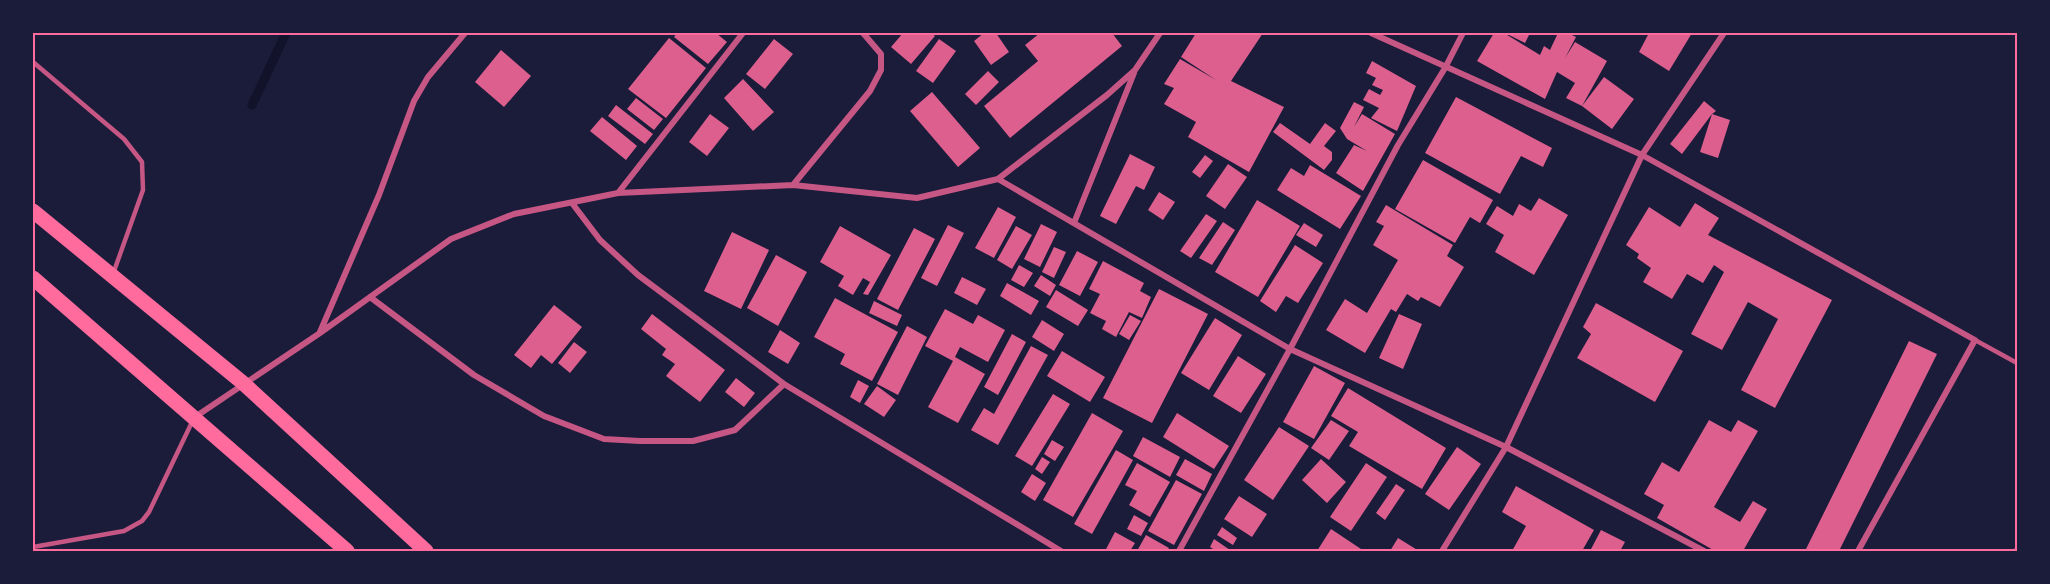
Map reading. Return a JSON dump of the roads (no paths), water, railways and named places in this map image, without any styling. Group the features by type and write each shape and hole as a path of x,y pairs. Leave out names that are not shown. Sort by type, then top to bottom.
{"main road":[{"path":"33,211 243,383 426,551"},
{"path":"34,280 347,551"}],"street":[{"path":"320,333 379,195 414,101 428,77 465,33"},
{"path":"618,193 743,33"},
{"path":"793,186 870,91 881,70 881,54 862,33"},
{"path":"1074,223 1135,70 1160,33"},
{"path":"1371,33 1642,155 1975,340 1858,551"},
{"path":"1179,551 1398,145 1445,68 1463,33"},
{"path":"1442,551 1506,447 1642,155 1724,33"},
{"path":"194,418 320,333 451,239 514,214 618,193 793,186 917,198 998,178 1135,70"},
{"path":"998,178 1290,349 1506,447 1704,551"},
{"path":"572,203 600,240 638,275 784,384 1061,551"},
{"path":"370,297 474,375 544,416 604,439 693,441 735,430 784,384"}],"lane":[{"path":"33,62 124,140 142,162 143,190 112,277"},
{"path":"1975,340 2017,363"},
{"path":"33,547 124,531 142,521 149,512 194,418"}],"waterway":[{"path":"252,105 286,33"}]}
